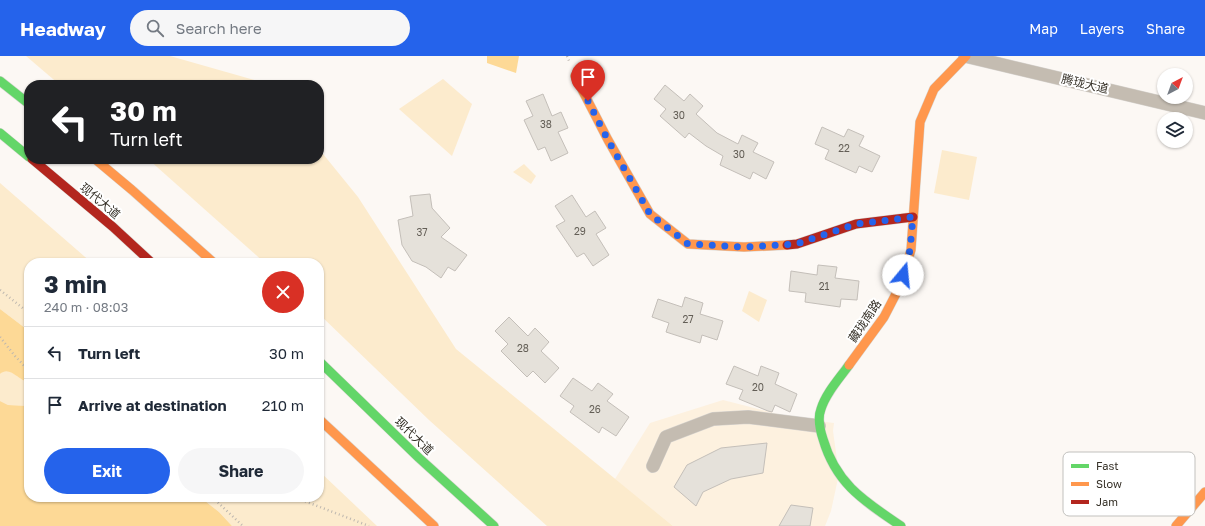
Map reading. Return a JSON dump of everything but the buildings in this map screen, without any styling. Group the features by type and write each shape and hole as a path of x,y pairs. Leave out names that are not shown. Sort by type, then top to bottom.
{"street":[{"name":"腾珑大道","path":"966,56 1205,113"},
{"name":"藏珑南路","path":"901,526 863,500 845,482 828,456 819,426 820,410 829,392 884,317 899,288 910,250 920,122 934,89 966,56"},
{"path":"575,76 608,140 650,214 688,244 744,247 796,244 856,224 913,217"},
{"path":"0,81 24,100"},
{"path":"0,133 24,153"},
{"name":"现代大道","path":"38,164 113,227 147,258"},
{"path":"101,164 208,258"},
{"name":"现代大道","path":"324,366 419,458 494,526"},
{"path":"653,466 666,437 713,419 748,417 819,426"},
{"path":"324,425 434,526"},
{"path":"1195,504 1205,492"},
{"path":"1176,526 1185,516"}],"path":[{"path":"0,290 24,309"},
{"path":"0,337 24,366"},
{"path":"217,502 243,526"},
{"path":"307,502 369,526"}],"shaded area":[{"path":"26,56 170,56 254,80 54,80"},
{"path":"487,56 519,56 516,73 487,63"},
{"path":"443,79 472,104 452,156 399,109"},
{"path":"942,150 977,157 969,200 934,193"},
{"path":"324,155 358,197 456,349 673,526 547,526 429,420 324,319 324,258 259,258 154,164 324,164"},
{"path":"524,164 536,176 531,184 513,172"},
{"path":"0,183 86,258 24,258 24,327 0,309"},
{"path":"749,291 767,300 759,322 742,311"},
{"path":"0,309 24,327 24,380 11,372 7,371 0,374"},
{"path":"5,370 24,380 24,406 8,405 0,401 0,374"},
{"path":"723,400 794,418 834,423 833,431 839,474 831,511 825,526 673,526 615,479 650,423"},
{"path":"0,401 8,405 24,406 24,502 206,502 219,512 232,526 0,526"},
{"path":"324,476 377,526 232,526 219,512 206,502 324,502"}],"traffic: fast":[{"path":"0,81 24,100"},
{"path":"0,133 24,153"},
{"path":"849,365 829,392 823,403 819,421 823,439 835,468 844,480 863,499 901,526"},
{"path":"324,366 419,458 494,526"}],"traffic: slow":[{"path":"849,365 884,317 899,288 911,250 920,122 934,89 966,56"},
{"path":"575,76 608,140 650,214 688,244 744,247 787,245"},
{"path":"101,164 208,258"},
{"path":"324,424 434,526"},
{"path":"1195,504 1205,492"},
{"path":"1176,526 1185,516"}],"traffic: jam":[{"path":"38,164 113,227 147,258"},
{"path":"787,245 797,244 856,224 913,217"}],"route":[{"path":"588,101 608,140 650,214 688,244 744,247 796,244 856,224 913,217 910,250 903,275"}]}
